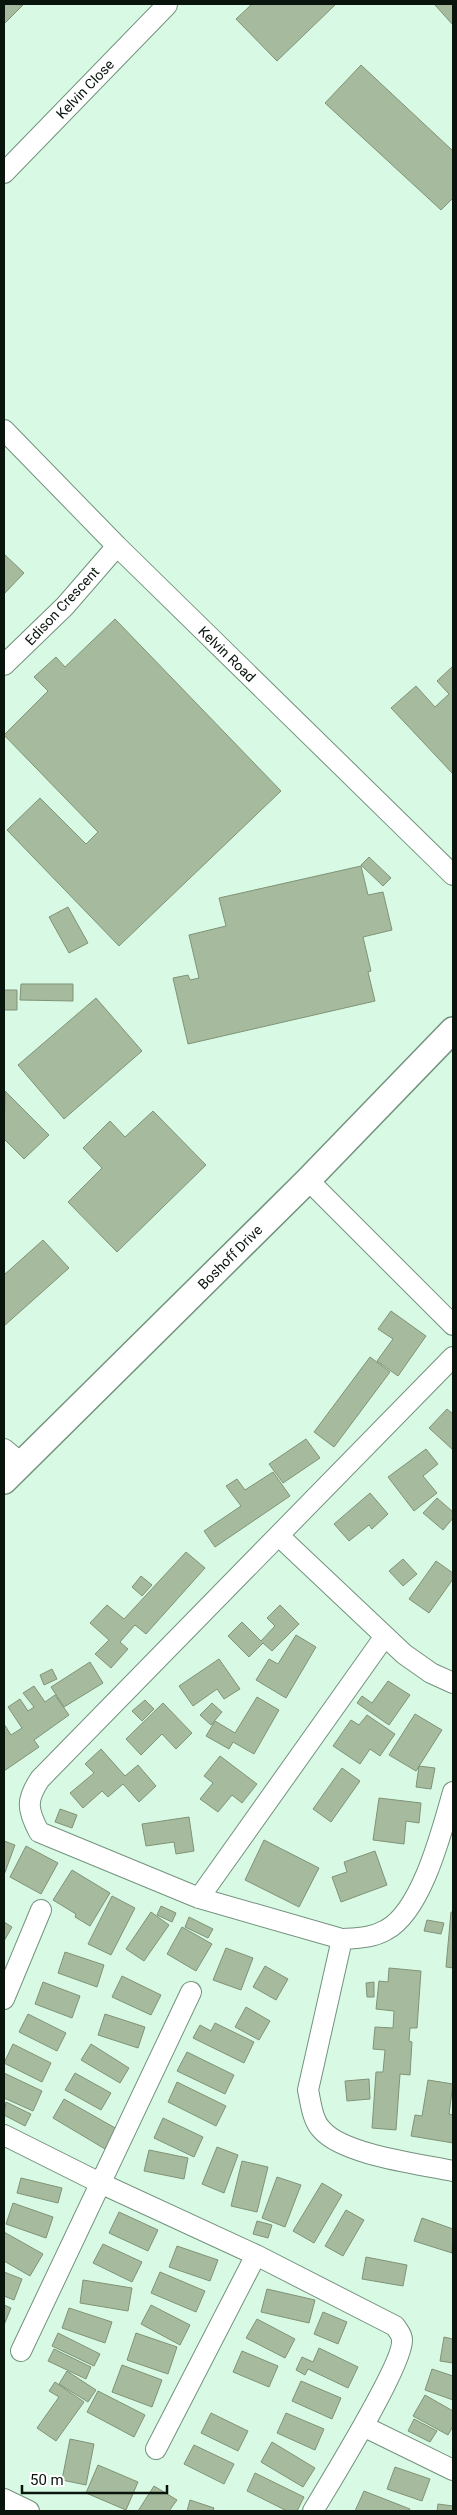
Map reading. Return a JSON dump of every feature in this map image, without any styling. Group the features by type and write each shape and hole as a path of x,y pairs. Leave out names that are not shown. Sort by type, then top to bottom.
{"main road":[{"name":"Boshoff Drive","path":"9,1465 308,1180 453,1030"}],"street":[{"name":"Kelvin Close","path":"4,173 167,5"},
{"name":"Kelvin Road","path":"4,430 117,546 453,875"},
{"name":"Edison Crescent","path":"4,665 65,606 117,546"},
{"path":"308,1180 453,1325"},
{"path":"453,1357 40,1779 30,1794 30,1814 39,1832 199,1898 342,1939 368,1938 387,1930 403,1918 437,1850 453,1792"},
{"path":"279,1536 416,1664 453,1683"},
{"path":"199,1898 385,1636"},
{"path":"4,1999 41,1910"},
{"path":"342,1939 308,2090 313,2114 322,2130 346,2147 453,2171"},
{"path":"21,2351 191,1992"},
{"path":"4,2135 100,2183 256,2255 395,2326 400,2332 402,2341 398,2356 363,2426 313,2511"},
{"path":"156,2449 256,2255"},
{"path":"363,2426 453,2470"},
{"path":"4,2499 29,2511"}],"building":[{"path":"4,4 23,5 4,24"},
{"path":"252,4 336,4 277,61 236,19"},
{"path":"453,4 453,25 435,5"},
{"path":"361,65 453,151 453,198 441,210 325,103"},
{"path":"4,554 24,573 4,594"},
{"path":"115,619 281,791 119,946 7,830 40,798 86,844 98,832 4,735 48,691 34,677 56,657 65,667"},
{"path":"453,666 453,774 391,708 416,686 435,707 449,694 437,681"},
{"path":"369,857 391,878 383,886 361,865"},
{"path":"361,866 368,895 383,892 392,930 363,937 371,971 368,972 375,1001 188,1044 173,978 188,975 190,980 199,978 189,935 226,926 219,898"},
{"path":"68,907 88,943 69,953 49,917"},
{"path":"21,984 73,984 73,1001 20,1000"},
{"path":"4,990 17,990 17,1010 4,1010"},
{"path":"96,998 142,1051 64,1119 18,1065"},
{"path":"5,1091 49,1135 24,1159 4,1139"},
{"path":"153,1111 206,1165 117,1252 68,1202 102,1168 83,1148 110,1121 125,1137"},
{"path":"43,1240 69,1268 4,1326 4,1275"},
{"path":"391,1311 426,1336 398,1376 377,1361 393,1339 378,1329"},
{"path":"370,1357 390,1372 334,1447 314,1432"},
{"path":"447,1409 453,1414 453,1450 429,1428"},
{"path":"306,1439 320,1458 283,1483 269,1464"},
{"path":"426,1449 438,1464 423,1476 437,1493 414,1511 388,1477"},
{"path":"273,1472 290,1496 215,1547 204,1531 241,1506 226,1486 237,1479 245,1490"},
{"path":"370,1493 388,1514 372,1529 369,1525 349,1541 334,1524"},
{"path":"437,1498 453,1512 453,1518 443,1530 423,1513"},
{"path":"186,1552 205,1568 146,1634 135,1625 120,1642 128,1649 111,1668 95,1654 109,1640 90,1623 107,1605 124,1619"},
{"path":"403,1559 417,1574 403,1586 389,1571"},
{"path":"436,1561 453,1573 453,1579 429,1613 409,1599"},
{"path":"141,1576 152,1585 142,1596 132,1587"},
{"path":"280,1605 299,1624 272,1651 263,1643 249,1657 228,1636 242,1622 261,1641 275,1626 267,1618"},
{"path":"296,1635 316,1647 286,1698 256,1680 269,1659 278,1664"},
{"path":"219,1659 240,1689 224,1699 217,1689 193,1706 179,1686"},
{"path":"90,1662 103,1683 64,1707 51,1687"},
{"path":"52,1669 57,1679 44,1685 40,1675"},
{"path":"388,1681 410,1695 389,1725 357,1703 362,1696 372,1703"},
{"path":"34,1686 45,1702 55,1695 69,1715 34,1740 39,1747 4,1771 4,1724 11,1735 22,1728 8,1707 20,1699 28,1711 34,1707 23,1693"},
{"path":"257,1697 279,1710 254,1754 233,1742 229,1749 206,1736 215,1721 235,1733"},
{"path":"145,1700 154,1709 142,1721 132,1711"},
{"path":"163,1703 192,1733 176,1749 162,1734 141,1755 126,1739"},
{"path":"212,1703 222,1712 211,1725 200,1715"},
{"path":"415,1714 442,1730 416,1771 389,1755"},
{"path":"367,1715 395,1734 380,1756 370,1749 360,1764 333,1746 351,1720 359,1725"},
{"path":"101,1749 125,1776 138,1765 156,1786 139,1802 123,1784 108,1797 102,1791 83,1808 70,1793 94,1773 85,1764"},
{"path":"220,1756 257,1784 242,1803 232,1795 218,1812 200,1799 213,1783 204,1776"},
{"path":"419,1766 435,1768 431,1789 416,1787"},
{"path":"342,1768 360,1781 331,1822 313,1809"},
{"path":"379,1798 421,1803 419,1823 406,1821 404,1844 373,1840"},
{"path":"60,1809 77,1815 72,1828 55,1822"},
{"path":"189,1817 194,1851 176,1854 174,1842 146,1846 142,1824"},
{"path":"264,1840 319,1868 299,1907 245,1880"},
{"path":"4,1841 15,1845 4,1875"},
{"path":"26,1846 58,1863 41,1894 10,1877"},
{"path":"375,1851 387,1885 341,1902 332,1877 347,1872 344,1862"},
{"path":"72,1870 110,1893 90,1926 75,1917 76,1914 53,1900"},
{"path":"112,1896 135,1908 111,1955 88,1944"},
{"path":"161,1906 176,1913 172,1922 157,1915"},
{"path":"151,1912 169,1925 144,1961 126,1949"},
{"path":"451,1912 453,1912 453,1968 446,1967"},
{"path":"189,1917 213,1929 208,1938 185,1927"},
{"path":"427,1920 444,1923 441,1934 424,1931"},
{"path":"4,1922 12,1927 4,1941"},
{"path":"182,1927 212,1944 196,1971 167,1954"},
{"path":"226,1948 253,1958 241,1990 213,1980"},
{"path":"65,1952 104,1965 97,1987 58,1973"},
{"path":"265,1966 288,1979 276,2000 253,1987"},
{"path":"389,1968 421,1971 417,2028 410,2028 409,2041 412,2042 410,2075 400,2074 396,2130 372,2128 376,2072 383,2072 385,2050 373,2049 375,2027 393,2028 394,2011 376,2009 379,1981 388,1982"},
{"path":"122,1976 161,1995 151,2015 112,1997"},
{"path":"43,1982 80,1996 72,2018 35,2004"},
{"path":"374,1982 374,1997 367,1997 366,1983"},
{"path":"246,2007 270,2021 259,2040 235,2027"},
{"path":"28,2014 66,2033 57,2051 19,2032"},
{"path":"105,2014 145,2027 138,2048 98,2035"},
{"path":"215,2023 254,2042 244,2063 193,2038 200,2025 211,2031"},
{"path":"13,2044 51,2063 42,2082 4,2063"},
{"path":"91,2044 129,2068 120,2083 81,2060"},
{"path":"187,2052 234,2075 225,2094 177,2071"},
{"path":"4,2073 42,2091 33,2111 4,2098"},
{"path":"75,2073 111,2093 101,2110 65,2090"},
{"path":"369,2079 370,2099 347,2101 345,2081"},
{"path":"428,2080 453,2084 449,2114 453,2115 453,2143 411,2136 415,2115 422,2116"},
{"path":"177,2082 226,2106 216,2126 168,2102"},
{"path":"64,2099 117,2129 105,2149 53,2118"},
{"path":"6,2102 31,2114 25,2126 4,2115"},
{"path":"163,2118 203,2137 194,2157 154,2138"},
{"path":"217,2147 238,2155 224,2193 202,2184"},
{"path":"149,2150 188,2158 184,2179 144,2171"},
{"path":"242,2161 268,2167 257,2212 231,2206"},
{"path":"277,2177 301,2185 285,2227 262,2218"},
{"path":"21,2178 62,2188 58,2203 17,2193"},
{"path":"322,2183 342,2195 314,2243 293,2231"},
{"path":"13,2203 53,2217 46,2238 6,2224"},
{"path":"346,2210 364,2220 343,2256 325,2246"},
{"path":"119,2212 158,2230 148,2251 109,2233"},
{"path":"422,2218 453,2229 452,2253 414,2241"},
{"path":"257,2221 272,2225 268,2238 253,2234"},
{"path":"4,2232 43,2254 30,2276 4,2261"},
{"path":"103,2244 142,2262 132,2282 93,2263"},
{"path":"177,2246 218,2260 210,2281 169,2267"},
{"path":"366,2257 407,2265 403,2286 362,2279"},
{"path":"4,2272 22,2279 14,2300 4,2296"},
{"path":"160,2272 205,2291 196,2312 151,2293"},
{"path":"83,2280 132,2288 128,2311 80,2303"},
{"path":"267,2289 315,2300 309,2323 261,2312"},
{"path":"4,2305 11,2308 4,2325"},
{"path":"151,2305 190,2325 180,2345 141,2324"},
{"path":"69,2308 112,2322 105,2343 62,2328"},
{"path":"323,2312 347,2322 338,2344 314,2334"},
{"path":"257,2319 295,2339 285,2358 246,2338"},
{"path":"58,2333 100,2354 94,2366 52,2346"},
{"path":"136,2333 177,2347 168,2374 127,2360"},
{"path":"444,2337 453,2339 453,2363 440,2361"},
{"path":"319,2348 358,2367 348,2388 308,2369 305,2375 296,2370 302,2357 313,2362"},
{"path":"54,2349 91,2367 86,2379 48,2361"},
{"path":"242,2351 278,2366 269,2387 233,2372"},
{"path":"122,2365 162,2380 152,2407 112,2392"},
{"path":"432,2369 453,2376 453,2400 425,2390"},
{"path":"67,2371 96,2390 88,2402 59,2384"},
{"path":"301,2381 341,2398 332,2419 292,2401"},
{"path":"55,2382 84,2402 56,2441 37,2428 59,2397 49,2391"},
{"path":"98,2391 145,2415 134,2437 87,2412"},
{"path":"425,2395 453,2411 453,2426 448,2435 413,2416"},
{"path":"211,2413 248,2431 238,2451 201,2433"},
{"path":"286,2413 324,2429 315,2450 277,2433"},
{"path":"414,2419 437,2431 430,2442 408,2431"},
{"path":"70,2439 94,2444 86,2485 62,2480"},
{"path":"272,2442 315,2468 303,2487 261,2462"},
{"path":"194,2445 234,2464 224,2484 184,2464"},
{"path":"98,2465 138,2482 126,2510 86,2493"},
{"path":"395,2467 430,2479 422,2501 387,2489"},
{"path":"255,2473 304,2497 297,2511 287,2511 247,2491"},
{"path":"154,2486 177,2500 169,2511 138,2511"},
{"path":"364,2491 410,2509 409,2511 355,2511"},
{"path":"190,2500 214,2508 213,2511 187,2511"},
{"path":"438,2504 453,2506 453,2511 437,2511"}]}
